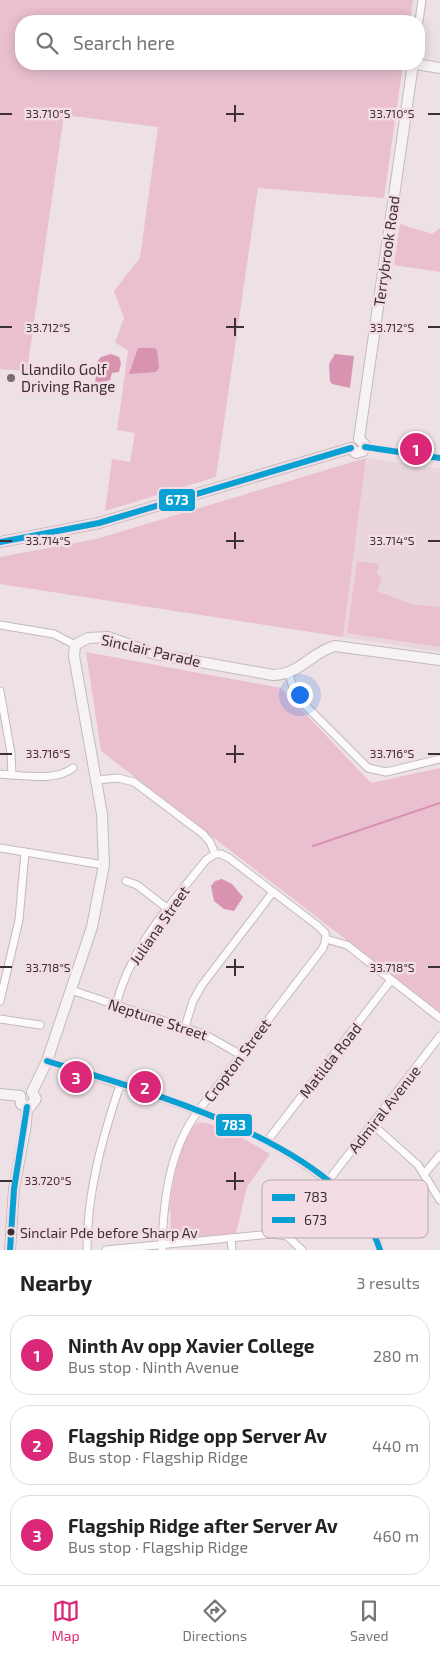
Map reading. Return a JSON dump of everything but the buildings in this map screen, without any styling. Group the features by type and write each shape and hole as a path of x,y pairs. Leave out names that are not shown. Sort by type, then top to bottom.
{"street":[{"path":"420,15 422,0"},
{"path":"425,66 440,68"},
{"name":"Terrybrook Road","path":"362,443 413,70"},
{"path":"0,542 99,523 351,448 358,453 362,443 440,458"},
{"path":"0,626 54,634 75,645 74,656 104,830 104,865 97,909 47,1061 32,1092 36,1101 28,1107 14,1189 10,1250"},
{"name":"Sinclair Parade","path":"75,645 88,638 108,637 155,654 273,675 289,674"},
{"path":"440,660 335,646 322,650 303,666 289,674 293,688 303,703 368,768 386,772 440,759"},
{"path":"0,691 11,753 12,774"},
{"path":"0,774 53,776 67,773 73,768"},
{"path":"96,780 118,778 134,782 203,834 210,842 215,854 225,855 318,926 324,933 326,940 347,945 440,1018"},
{"path":"0,848 104,865"},
{"path":"0,1000 19,920 25,852"},
{"name":"Juliana Street","path":"116,1005 138,950 206,860 215,854"},
{"path":"126,881 137,885 168,909"},
{"path":"185,1027 193,1001 202,985 273,892"},
{"name":"Cropton Street","path":"162,1247 164,1211 171,1172 182,1138 199,1110 323,948 326,940"},
{"name":"Matilda Road","path":"268,1140 391,980"},
{"name":"Neptune Street","path":"71,990 215,1038 241,1055"},
{"path":"0,1019 40,1025"},
{"name":"Admiral Avenue","path":"329,1180 440,1036"},
{"path":"47,1061 231,1122 268,1140 300,1160 327,1180"},
{"path":"87,1250 94,1175 101,1144 120,1085"},
{"path":"20,1096 25,1091 32,1092"},
{"path":"0,1094 20,1096"},
{"path":"20,1096 21,1104 28,1107"},
{"path":"372,1124 404,1151 425,1173 440,1200"},
{"path":"425,1173 440,1155"},
{"path":"106,1250 162,1247 262,1235"},
{"path":"231,1238 232,1250"},
{"path":"289,1238 294,1240 302,1250"},
{"path":"375,1238 380,1250"}],"shaded area":[{"path":"0,0 413,0 411,15 15,15 15,70 402,70 384,198 258,188 216,477 105,511 112,459 130,462 135,433 117,430 128,351 115,342 124,318 114,291 140,258 158,127 64,115 27,371 0,369"},
{"path":"400,224 432,234 440,228 440,272 394,265"},
{"path":"138,348 155,348 157,350 159,368 156,372 129,374"},
{"path":"111,354 119,357 121,363 119,372 112,373 110,380 95,385 97,362 101,357"},
{"path":"335,354 354,356 350,388 332,384 330,381 329,364"},
{"path":"366,458 440,469 440,652 343,637"},
{"path":"366,458 343,637 0,584 0,557 96,539"},
{"path":"357,561 379,564 377,573 382,578 377,591 411,604 440,607 440,647 347,633"},
{"path":"86,652 281,688 371,783 440,768 440,1012 101,751"},
{"path":"222,879 232,884 243,897 234,911 224,909 214,901 211,886 215,881"},
{"path":"197,1123 222,1128 270,1154 247,1187 236,1233 199,1237 198,1234 174,1236 170,1233 171,1211 169,1211 177,1164 185,1140"}],"waterway":[{"path":"313,846 440,803"}],"transit line":[{"name":"673","path":"365,447 440,458"},
{"name":"673","path":"0,542 99,523 351,448"},
{"name":"783","path":"47,1061 134,1088 237,1127 285,1151 327,1180"},
{"name":"783","path":"10,1250 14,1189 27,1107"},
{"name":"783","path":"374,1238 380,1250"}],"place":[{"name":"Llandilo Golf Driving Range","path":"11,378"},
{"name":"Ninth Av opp Xavier College","path":"416,449"},
{"name":"Flagship Ridge after Server Av","path":"76,1077"},
{"name":"Flagship Ridge opp Server Av","path":"145,1087"},
{"name":"Sinclair Pde before Sharp Av","path":"11,1232"}]}
